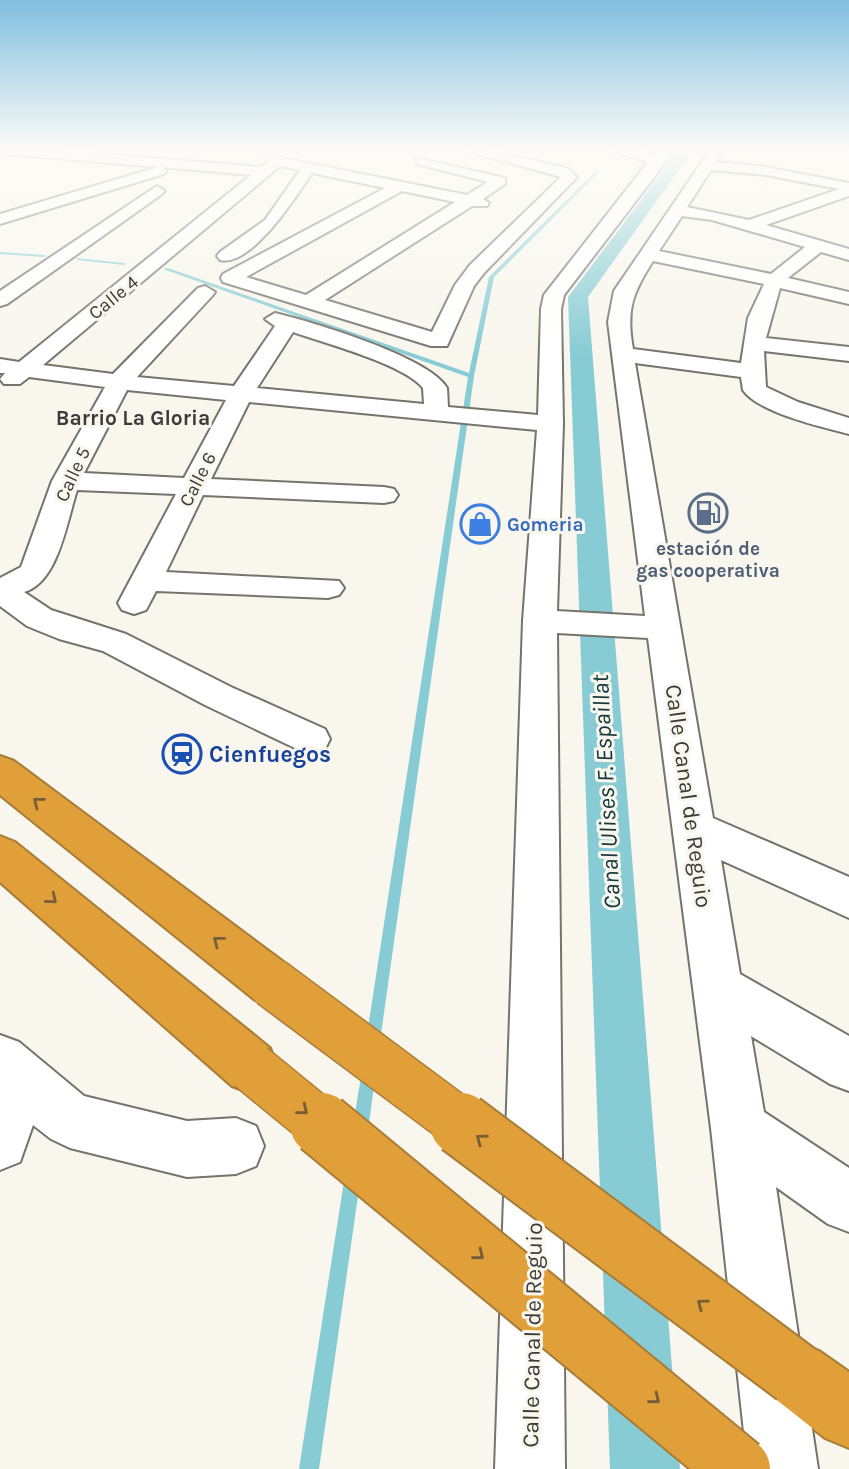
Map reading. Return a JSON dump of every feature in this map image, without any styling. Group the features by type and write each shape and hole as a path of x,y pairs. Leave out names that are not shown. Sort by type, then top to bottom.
{"highway":[{"path":"0,772 272,983 849,1414"},
{"path":"0,855 251,1067 739,1469"}],"street":[{"path":"0,300 123,219"},
{"name":"Calle 4","path":"0,389 210,219"},
{"path":"217,262 274,219"},
{"path":"339,219 230,277 307,303 439,341 465,285 521,219"},
{"path":"307,303 440,219"},
{"name":"Calle Canal de Reguio","path":"530,1469 555,622 550,424 551,309 554,295 614,219"},
{"name":"Calle Canal de Reguio","path":"670,219 624,291 618,321 625,355 654,628 693,828 739,1128 783,1469"},
{"path":"727,219 817,240 849,255"},
{"path":"751,225 769,219"},
{"path":"817,240 775,281 759,316 750,371 755,390 775,403 795,412 849,426"},
{"path":"649,255 849,298"},
{"name":"Calle 5","path":"0,589 20,583 35,572 66,481 119,382 196,289 147,270"},
{"path":"252,310 410,367 431,381 444,413"},
{"name":"Calle 6","path":"288,323 242,394 140,592 328,588"},
{"path":"755,343 849,354"},
{"path":"625,355 750,371"},
{"path":"0,366 119,382 550,424"},
{"path":"66,481 384,495"},
{"path":"0,589 38,618 71,631 114,642 218,696 311,739"},
{"path":"555,622 654,628"},
{"path":"693,828 849,898"},
{"path":"717,988 849,1065"},
{"path":"0,1142 10,1070"},
{"path":"10,1070 70,1120 187,1149 236,1146"},
{"path":"739,1128 849,1203"}],"waterway":[{"path":"471,376 492,277 550,219"},
{"name":"Canal Ulises F. Espaillat","path":"636,219 578,297 645,1469"},
{"path":"0,253 44,256"},
{"path":"78,259 124,264"},
{"path":"166,269 471,376"},
{"path":"373,1041 471,376"},
{"path":"360,1131 369,1071"},
{"path":"309,1469 353,1175"}],"place":[{"name":"estación de gas cooperativa","path":"708,513"},
{"name":"Gomeria","path":"480,524"},
{"name":"Cienfuegos","path":"182,754"}],"district":[{"name":"Barrio La Gloria","path":"133,418"}]}
